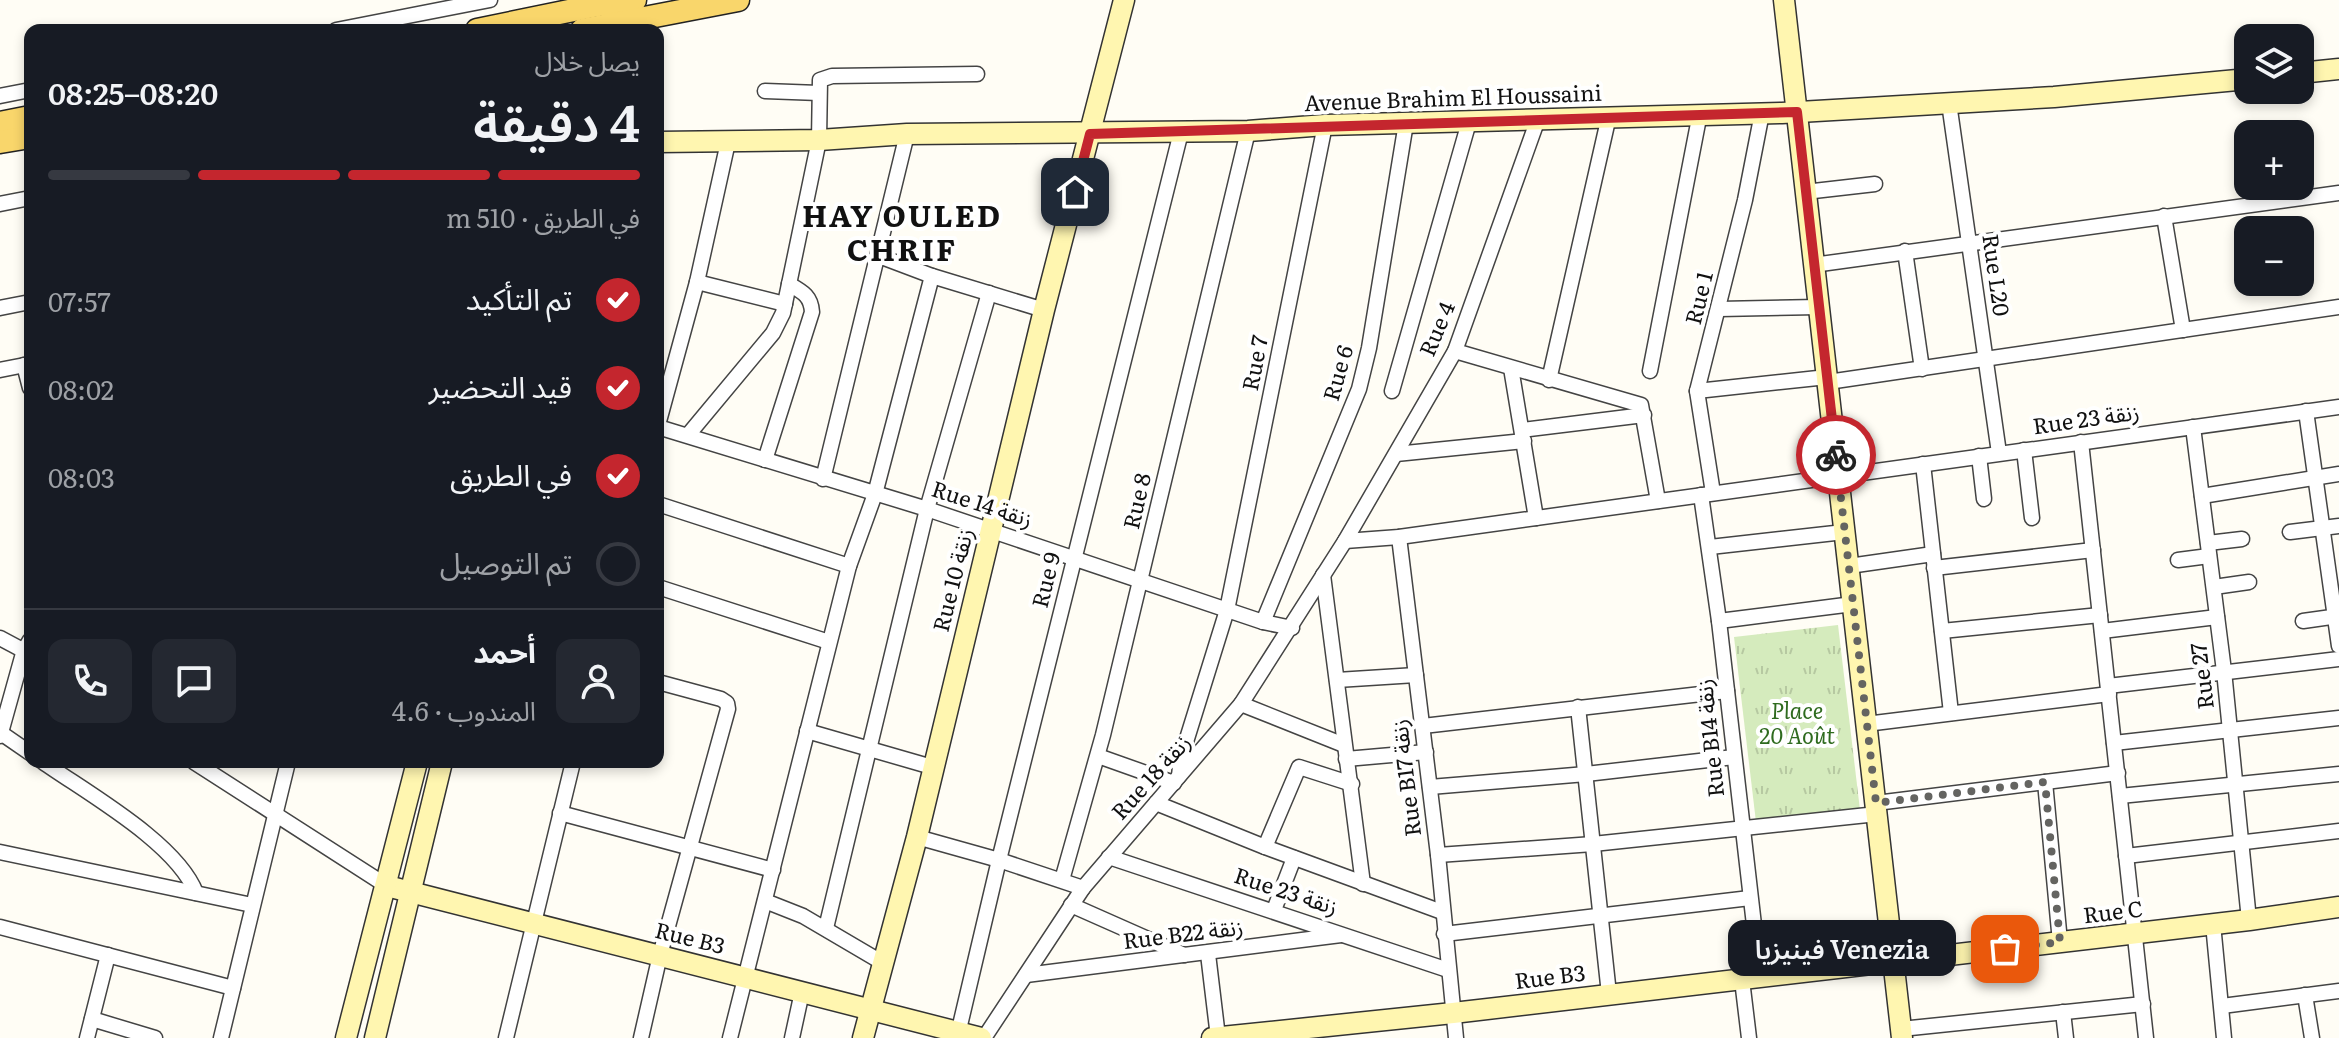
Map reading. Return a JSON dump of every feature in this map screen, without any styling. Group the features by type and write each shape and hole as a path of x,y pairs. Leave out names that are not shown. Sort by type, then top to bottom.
{"main road":[{"path":"503,24 600,2 631,0"},
{"path":"636,24 738,0"},
{"path":"0,123 24,118"},
{"path":"0,142 24,138"}],"street":[{"path":"367,24 490,0"},
{"path":"624,24 631,0"},
{"name":"Rue 10 زنقة","path":"863,1038 917,837 1044,310 1124,0"},
{"path":"1784,0 1902,1034 1977,1021 2143,1004"},
{"path":"592,24 600,2"},
{"path":"2314,72 2339,69"},
{"path":"688,435 780,322 819,140 820,80 825,77 977,74"},
{"name":"Avenue Brahim El Houssaini","path":"664,142 819,140 907,134 1248,131 1325,125 1797,112 2054,97 2234,80"},
{"path":"0,96 24,91"},
{"path":"765,91 819,93"},
{"name":"Rue L20","path":"1949,103 1999,453"},
{"path":"1650,371 1700,113"},
{"name":"Rue 1","path":"1707,494 1697,391 1745,200 1762,113"},
{"path":"1549,380 1609,116"},
{"name":"Rue 4","path":"1345,541 1455,351 1538,119"},
{"path":"1392,391 1469,122"},
{"name":"Rue 6","path":"1263,622 1359,389 1369,348 1406,123"},
{"name":"Rue 7","path":"1176,780 1227,610 1325,125"},
{"name":"Rue 8","path":"1062,880 1098,756 1248,131"},
{"name":"Rue 9","path":"958,1035 1181,132"},
{"path":"823,479 907,134"},
{"path":"664,404 697,282 728,142"},
{"path":"1805,192 1875,184"},
{"path":"1813,265 2339,193"},
{"path":"0,204 24,199"},
{"path":"2164,216 2183,330"},
{"path":"1905,251 1922,369"},
{"path":"879,256 932,276 1044,310"},
{"path":"730,1038 849,566 875,494 932,276"},
{"path":"697,282 785,304"},
{"path":"765,460 812,312 812,301 808,296 789,284"},
{"path":"826,928 927,509 989,293"},
{"path":"0,308 24,303"},
{"path":"1719,309 1818,307"},
{"path":"1697,391 1922,369 2339,307"},
{"path":"1455,351 1642,410"},
{"path":"0,370 24,366"},
{"path":"1511,368 1536,518"},
{"name":"Rue 23 زنقة","path":"1345,541 1399,537 2339,407"},
{"path":"1396,454 1523,435 1642,410"},
{"path":"1642,410 1658,501"},
{"path":"2306,411 2339,646"},
{"name":"Rue 27","path":"2193,427 2224,671 2249,920"},
{"name":"Rue 14 زنقة","path":"664,428 927,509 1263,622 1292,628"},
{"path":"2081,442 2146,1038"},
{"path":"2024,450 2032,518"},
{"path":"1979,456 1984,499"},
{"path":"1923,464 1951,713"},
{"path":"2202,496 2339,474"},
{"name":"Rue B14 زنقة","path":"1707,494 1710,547 1750,898 1749,1038"},
{"path":"664,506 849,566"},
{"path":"2290,532 2339,526"},
{"path":"1710,547 1844,532"},
{"name":"Rue B17 زنقة","path":"1399,537 1438,855 1456,1038"},
{"path":"2178,560 2242,539"},
{"name":"Rue 18 زنقة","path":"982,1038 1083,888 1241,704 1345,541"},
{"path":"1849,566 2093,550"},
{"path":"1323,575 1363,884"},
{"path":"2214,587 2249,582"},
{"path":"664,589 829,642"},
{"path":"1719,621 1853,604"},
{"path":"1942,631 2100,615"},
{"path":"2303,621 2337,616"},
{"path":"2102,631 2217,617"},
{"path":"0,638 24,647"},
{"path":"24,658 4,710 0,734 24,749"},
{"path":"1866,724 2224,671 2339,659"},
{"path":"1337,680 1416,675"},
{"path":"641,1038 660,955 728,709 727,703 721,699 664,684"},
{"path":"1423,726 1727,691"},
{"path":"1241,704 1345,752 1426,752"},
{"path":"1578,707 1609,994"},
{"path":"2114,743 2339,718"},
{"path":"807,731 932,767"},
{"path":"1098,756 1176,780"},
{"path":"1430,787 1734,757"},
{"path":"1265,847 1299,767 1352,784"},
{"path":"51,768 166,850 191,878 196,893"},
{"path":"203,768 387,886"},
{"path":"221,1038 287,768"},
{"path":"346,1038 416,768"},
{"path":"375,1038 441,768"},
{"path":"506,1038 571,768"},
{"path":"1438,855 1593,844 1742,827 2118,773"},
{"path":"2120,796 2339,774"},
{"path":"2045,782 2060,942"},
{"path":"1156,803 1442,912"},
{"path":"560,813 773,870"},
{"path":"2126,856 2339,831"},
{"path":"917,837 1083,888"},
{"path":"0,852 252,905"},
{"name":"Rue 23 زنقة","path":"1109,857 1448,970"},
{"path":"1274,910 1294,858"},
{"name":"Rue B3","path":"387,886 744,976 958,1035 982,1038"},
{"path":"1444,934 1750,898"},
{"path":"765,901 826,928 883,963"},
{"path":"1071,905 1187,956"},
{"name":"Rue C","path":"1893,962 2339,907"},
{"path":"2213,924 2224,1038"},
{"path":"0,927 233,988"},
{"name":"Rue B22 زنقة","path":"1026,975 1346,934"},
{"path":"1208,954 1218,1037"},
{"path":"87,1038 108,955"},
{"name":"Rue B3","path":"1212,1038 1265,1035 1893,962"},
{"path":"2222,1006 2339,991"},
{"path":"792,1038 802,992"},
{"path":"2305,995 2312,1038"},
{"path":"2063,1012 2066,1038"},
{"path":"92,1019 155,1038"},
{"path":"1977,1021 1980,1038"}],"green space":[{"name":"Place 20 Août","path":"1838,625 1860,810 1756,822 1734,637"}],"way so far":[{"path":"1836,455 1876,803 2045,782 2060,942 2005,949"}],"place":[{"name":"Venezia فينيزيا","path":"2005,949"}],"district":[{"name":"HAY OULED CHRIF","path":"902,234"}],"route":[{"path":"1075,192 1090,134 1797,112 1836,455"}]}
